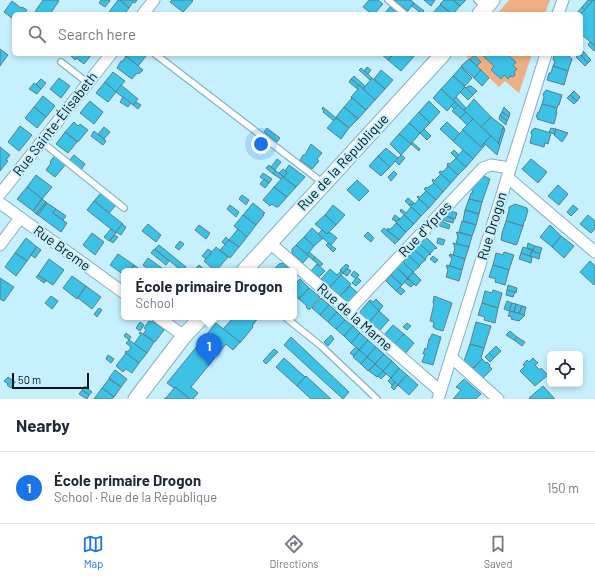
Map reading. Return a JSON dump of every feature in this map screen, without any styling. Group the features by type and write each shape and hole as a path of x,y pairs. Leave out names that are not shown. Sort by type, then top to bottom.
{"street":[{"path":"145,12 154,0"},
{"path":"559,12 562,0"},
{"name":"Rue Sainte-Élisabeth","path":"0,194 109,56"},
{"name":"Rue de la République","path":"247,268 441,56"},
{"name":"Rue Drogon","path":"439,395 545,56"},
{"name":"Rue d'Ypres","path":"348,311 482,168 491,165 508,172"},
{"path":"508,172 595,252"},
{"name":"Rue Breme","path":"0,203 121,291"},
{"path":"0,245 20,218"},
{"name":"Rue de la Marne","path":"270,243 348,311 439,395"},
{"path":"162,320 184,336"},
{"path":"136,399 184,336 199,320"},
{"path":"451,358 498,399"}],"lane":[{"path":"388,0 403,12"},
{"path":"158,56 324,184"},
{"path":"61,62 88,83"},
{"path":"42,142 124,208"},
{"path":"289,320 321,346 377,399"}],"shaded area":[{"path":"509,0 550,0 546,12 499,12"},
{"path":"466,56 531,56 519,93 505,81 499,87"}],"building":[{"path":"43,0 59,1 51,12 35,12"},
{"path":"101,0 110,1 105,7 99,3"},
{"path":"118,0 129,8 126,12 109,12"},
{"path":"120,0 137,0 135,3 133,2 129,8"},
{"path":"172,0 193,1 183,12 170,2"},
{"path":"369,0 378,0 383,4 376,12 369,12 363,7"},
{"path":"394,0 411,0 414,3 408,11"},
{"path":"424,0 435,0 431,6"},
{"path":"444,0 453,0 460,6 455,12 450,12 440,4"},
{"path":"453,0 466,0 460,6"},
{"path":"588,0 593,0 585,10 582,7"},
{"path":"593,0 595,0 595,46 583,36 583,12"},
{"path":"12,1 21,8 22,7 27,10 26,12 12,12 12,18 4,12"},
{"path":"414,3 424,11 420,12 412,6"},
{"path":"440,5 449,12 434,12"},
{"path":"390,7 396,12 386,12"},
{"path":"582,7 585,10 583,12 578,12"},
{"path":"590,42 595,46 594,51 588,45"},
{"path":"0,49 8,55 0,66"},
{"path":"583,51 591,60 588,63 582,56"},
{"path":"71,56 90,56 84,64 76,58 75,60"},
{"path":"126,56 146,56 138,66"},
{"path":"126,56 143,70 136,74 132,79 117,68"},
{"path":"383,56 390,56 391,57 388,60"},
{"path":"392,56 414,56 401,71 388,60"},
{"path":"475,56 481,62 477,66 470,60"},
{"path":"483,56 509,56 516,62 513,66 517,69 514,72 515,75 513,77 510,76 508,79 504,75 501,79 491,70 494,66"},
{"path":"554,56 569,56 572,59 568,71 553,66 555,61 553,60"},
{"path":"582,56 588,63 585,66 576,57"},
{"path":"469,59 481,70 474,78 461,66"},
{"path":"553,66 568,71 564,85 547,80"},
{"path":"367,67 371,70 368,74 364,71"},
{"path":"461,67 472,78 465,86 453,76"},
{"path":"361,68 372,78 370,80 359,70"},
{"path":"381,70 393,80 385,89 374,79"},
{"path":"481,70 489,78 482,86 474,78"},
{"path":"113,72 125,81 116,92 105,82"},
{"path":"354,76 365,86 363,89 351,79"},
{"path":"453,76 465,87 453,100 441,89"},
{"path":"59,78 70,86 61,98 50,89"},
{"path":"372,78 385,89 375,100 363,89"},
{"path":"41,79 46,83 41,89 36,84"},
{"path":"351,79 359,85 356,88 349,82"},
{"path":"105,82 116,92 108,102 96,93"},
{"path":"34,83 41,89 37,94 29,89"},
{"path":"121,85 138,99 133,105 116,92"},
{"path":"359,85 375,100 366,110 351,97 358,89 356,88"},
{"path":"471,86 477,91 473,95 466,88"},
{"path":"465,87 473,95 468,100 460,92"},
{"path":"441,89 455,102 447,111 433,98"},
{"path":"546,90 562,95 557,108 542,104 544,97 543,94"},
{"path":"574,91 580,97 577,101 570,95"},
{"path":"570,95 577,101 574,104 567,98"},
{"path":"43,96 55,106 46,117 34,107"},
{"path":"123,97 131,103 128,107 120,102"},
{"path":"456,97 466,108 464,111 453,100"},
{"path":"352,98 366,110 358,119 344,107"},
{"path":"474,99 491,117 481,127 464,111"},
{"path":"90,101 103,112 94,124 80,113"},
{"path":"429,101 440,112 430,123 419,112"},
{"path":"136,102 141,105 138,109 133,105"},
{"path":"455,102 458,105 454,109 451,106"},
{"path":"542,104 557,108 554,124 537,119 538,117 536,117"},
{"path":"458,105 466,112 460,118 452,111"},
{"path":"34,107 46,117 37,128 25,118"},
{"path":"323,107 336,118 334,121 323,112"},
{"path":"344,107 358,119 349,128 336,117"},
{"path":"504,107 510,113 509,117 502,112"},
{"path":"419,112 430,123 420,133 409,123"},
{"path":"466,112 473,119 467,125 460,118"},
{"path":"502,112 509,117 507,121 500,115"},
{"path":"500,115 507,121 506,125 499,119"},
{"path":"491,117 504,127 498,144 481,127"},
{"path":"336,118 349,128 341,139 327,128"},
{"path":"473,119 491,136 481,147 462,130"},
{"path":"74,122 78,126 80,124 88,130 78,142 65,132"},
{"path":"447,122 460,134 453,141 440,129"},
{"path":"409,123 420,133 411,144 399,134"},
{"path":"20,126 32,135 19,151 8,142"},
{"path":"104,127 110,132 104,139 98,134"},
{"path":"267,128 280,138 277,142 264,132"},
{"path":"503,128 505,129 500,145 498,144"},
{"path":"534,128 551,133 548,144 545,143 544,147 530,143 531,133"},
{"path":"551,128 556,129 555,134 549,132"},
{"path":"424,129 431,136 427,140 420,133"},
{"path":"556,129 568,133 562,142 554,135"},
{"path":"463,130 481,147 484,143 485,145 473,159 453,141"},
{"path":"94,131 106,141 103,145 91,136"},
{"path":"65,132 77,142 68,153 56,144"},
{"path":"399,134 411,144 401,155 390,144"},
{"path":"491,136 500,145 497,155 484,143"},
{"path":"412,142 420,149 419,151 411,144"},
{"path":"311,144 322,153 317,159 319,161 312,169 300,160 303,155 305,155"},
{"path":"0,147 10,155 6,160 8,161 0,171"},
{"path":"386,148 398,158 390,167 378,156"},
{"path":"454,150 459,155 456,158 451,153"},
{"path":"463,150 473,159 466,167 456,158"},
{"path":"55,155 66,164 55,177 46,170"},
{"path":"74,155 85,164 81,170 69,161"},
{"path":"401,155 405,158 399,165 395,161"},
{"path":"378,156 390,167 381,176 369,166"},
{"path":"456,158 466,167 458,175 447,165"},
{"path":"277,159 281,162 275,170 271,167"},
{"path":"531,159 547,172 538,183 522,169"},
{"path":"269,165 276,171 273,174 266,168"},
{"path":"289,165 305,177 296,187 283,177 287,172 285,171"},
{"path":"448,166 458,175 451,183 439,173 440,171 444,171"},
{"path":"283,169 287,172 284,177 279,173"},
{"path":"276,171 284,177 281,179 273,174"},
{"path":"394,171 397,174 391,181 388,177"},
{"path":"263,173 272,179 269,183 260,177"},
{"path":"441,174 451,183 443,192 432,181 433,179 434,181"},
{"path":"36,175 52,187 42,199 27,187"},
{"path":"482,175 490,179 482,202 469,199 471,193 473,193 470,188"},
{"path":"283,177 296,187 287,197 274,187"},
{"path":"264,179 269,183 265,188 260,184"},
{"path":"357,180 369,191 359,201 347,190"},
{"path":"434,183 443,192 436,200 424,189"},
{"path":"558,185 568,194 559,205 548,196"},
{"path":"27,187 42,199 33,211 17,199"},
{"path":"274,187 287,197 278,207 272,204 270,206 263,200"},
{"path":"426,191 436,200 429,208 417,197 420,197"},
{"path":"101,193 116,205 109,213 94,201"},
{"path":"242,195 249,200 246,205 239,199"},
{"path":"408,198 414,203 412,205 409,205 405,201"},
{"path":"42,199 46,202 36,214 33,211"},
{"path":"419,199 429,208 421,216 409,205 415,204"},
{"path":"469,199 482,202 479,214 465,210"},
{"path":"94,201 123,224 116,233 87,210"},
{"path":"46,202 47,203 38,215 36,214"},
{"path":"47,203 56,209 53,213 67,223 61,232 38,215"},
{"path":"253,203 265,213 256,225 243,215"},
{"path":"515,204 527,208 528,210 523,226 506,221 509,207"},
{"path":"230,205 239,212 236,217 227,209"},
{"path":"333,205 345,215 336,225 325,215"},
{"path":"573,205 578,209 571,216 567,212"},
{"path":"411,207 421,216 414,224 400,211 401,209 406,213"},
{"path":"56,209 66,216 63,220 53,213"},
{"path":"465,210 479,214 476,225 463,221"},
{"path":"450,211 457,213 455,219 446,216"},
{"path":"243,215 256,225 247,237 234,226"},
{"path":"325,215 336,225 327,234 315,224"},
{"path":"395,215 400,219 399,220 395,221 392,219"},
{"path":"404,215 414,224 406,232 395,221 399,220"},
{"path":"588,215 595,221 595,229 591,233 580,224"},
{"path":"445,216 454,219 453,223 442,220"},
{"path":"441,221 450,225 449,229 437,225"},
{"path":"462,221 476,225 472,236 459,232"},
{"path":"506,221 523,226 516,245 501,240"},
{"path":"396,223 406,232 399,240 387,230 388,228 389,230 392,228"},
{"path":"122,224 126,227 121,235 116,232"},
{"path":"148,224 161,235 156,242 142,231"},
{"path":"199,225 210,233 206,239 195,230"},
{"path":"550,225 561,236 552,247 540,237"},
{"path":"312,228 323,238 314,246 304,237"},
{"path":"384,228 399,240 395,244 381,231"},
{"path":"111,229 116,233 109,241 104,237"},
{"path":"238,229 247,237 239,247 229,240"},
{"path":"322,230 327,234 329,232 331,233 337,238 331,245 318,234"},
{"path":"368,232 374,238 371,242 364,236"},
{"path":"92,233 104,242 95,255 83,245"},
{"path":"456,233 472,236 469,247 456,244 458,236"},
{"path":"114,235 118,237 113,243 110,241"},
{"path":"561,236 574,246 564,258 552,247"},
{"path":"226,237 229,240 225,245 222,242"},
{"path":"304,237 314,246 307,255 296,245"},
{"path":"426,237 437,248 435,248 430,254 420,244"},
{"path":"26,238 37,247 27,261 15,253"},
{"path":"438,238 445,240 443,245 437,243"},
{"path":"229,240 239,247 230,258 220,250"},
{"path":"180,241 184,244 179,250 175,247"},
{"path":"328,243 336,249 333,252 326,245"},
{"path":"453,243 469,247 465,259 453,255 455,245"},
{"path":"528,243 535,246 533,250 527,248"},
{"path":"420,244 431,254 429,254 425,259 414,250"},
{"path":"159,245 186,267 178,268 155,249"},
{"path":"296,245 309,256 303,263 292,253 292,249"},
{"path":"535,246 542,248 540,254 532,251"},
{"path":"37,247 41,250 35,258 31,255"},
{"path":"216,247 228,257 219,268 212,268 204,261"},
{"path":"523,247 532,250 530,256 521,253"},
{"path":"154,249 169,261 166,265 151,253"},
{"path":"208,249 212,252 206,259 202,256"},
{"path":"414,250 426,260 419,266 409,256"},
{"path":"532,251 540,254 539,259 530,256"},
{"path":"309,252 315,257 313,260 307,255"},
{"path":"504,252 514,255 509,270 493,265 496,253 503,255"},
{"path":"15,253 27,261 16,276 5,267"},
{"path":"521,253 532,257 531,263 519,259"},
{"path":"118,254 134,265 132,268 121,268 121,273 110,265"},
{"path":"450,254 465,259 462,270 449,266 452,259 451,256 449,256"},
{"path":"409,256 420,266 413,272 403,262"},
{"path":"433,256 438,260 435,263 430,259"},
{"path":"315,257 323,264 320,266 313,260"},
{"path":"148,258 162,268 147,268 143,265"},
{"path":"49,259 64,270 53,285 38,275"},
{"path":"590,261 595,266 594,285 580,272"},
{"path":"403,262 414,273 412,273 408,278 397,268"},
{"path":"283,263 288,268 275,268 279,264"},
{"path":"317,264 325,271 319,277 311,271"},
{"path":"346,264 349,266 343,273 340,270"},
{"path":"447,265 462,270 459,281 446,277 448,270 448,267 446,267"},
{"path":"493,265 509,270 505,285 495,282 496,279 489,277"},
{"path":"347,268 351,271 347,276 343,273"},
{"path":"397,268 408,279 402,285 391,275"},
{"path":"330,269 337,275 341,271 343,273 330,287 321,279"},
{"path":"354,271 359,275 356,279 351,275"},
{"path":"412,273 414,273 421,280 416,286 408,278"},
{"path":"38,275 46,281 44,283 36,277"},
{"path":"341,275 351,284 340,296 330,287"},
{"path":"391,275 402,285 396,291 386,281"},
{"path":"72,276 86,286 77,299 63,288"},
{"path":"357,277 361,281 356,286 352,283"},
{"path":"0,278 14,287 4,301 0,299"},
{"path":"300,279 309,288 299,299 297,297 297,282"},
{"path":"407,279 414,284 411,287 404,282"},
{"path":"508,285 517,288 516,293 507,290"},
{"path":"86,286 101,297 92,309 78,298"},
{"path":"350,286 360,295 350,305 340,296"},
{"path":"400,287 405,291 401,295 396,291"},
{"path":"309,288 320,297 309,310 306,307 307,306 299,299"},
{"path":"493,290 502,293 498,308 482,303 485,291 492,293"},
{"path":"507,290 515,292 513,297 506,295"},
{"path":"51,296 58,301 52,309 45,303"},
{"path":"434,296 452,303 443,331 433,327 434,322 430,321 434,304"},
{"path":"321,298 329,305 320,315 312,308"},
{"path":"376,299 383,306 379,311 369,301 370,300 373,302"},
{"path":"369,301 379,311 369,322 359,313"},
{"path":"507,301 512,303 509,311 504,309"},
{"path":"482,303 498,308 495,323 484,320 485,317 478,315"},
{"path":"512,303 516,304 514,312 509,311"},
{"path":"516,304 522,306 519,314 514,312"},
{"path":"329,305 337,312 328,322 320,315"},
{"path":"522,306 526,307 524,315 519,314"},
{"path":"99,308 102,310 97,317 94,314"},
{"path":"379,311 389,320 379,331 369,322"},
{"path":"510,311 525,315 519,321 511,319 512,317 508,316"},
{"path":"337,312 345,320 336,329 328,322"},
{"path":"231,320 257,320 240,343 223,329"},
{"path":"345,320 353,326 344,336 336,329"},
{"path":"149,321 152,321 164,330 155,342 143,334 146,330 144,328"},
{"path":"140,322 144,325 140,331 136,328"},
{"path":"476,322 491,326 484,348 470,344"},
{"path":"216,323 240,342 233,350 226,344 191,387 198,393 193,399 190,399 175,387 174,388 167,383"},
{"path":"407,323 411,326 407,330 403,327"},
{"path":"393,325 404,334 394,344 384,335"},
{"path":"353,326 360,333 351,343 344,336"},
{"path":"510,331 517,337 514,340 506,335"},
{"path":"140,332 154,342 147,353 134,344 141,334 139,333"},
{"path":"126,333 131,337 129,340 124,336"},
{"path":"360,333 368,340 359,350 351,343"},
{"path":"404,334 414,343 405,354 394,344"},
{"path":"432,334 441,337 433,365 422,362 425,354 423,354 425,348 427,349 429,339"},
{"path":"331,335 334,339 328,346 324,342"},
{"path":"291,337 349,392 343,399 284,345"},
{"path":"517,337 525,342 522,346 514,340"},
{"path":"129,340 147,353 139,363 125,353 126,351 128,352 131,347 126,343"},
{"path":"368,340 376,347 367,357 359,350"},
{"path":"470,344 484,348 482,359 473,368 464,361"},
{"path":"496,346 501,351 494,358 489,353"},
{"path":"356,347 359,350 354,356 350,353"},
{"path":"376,347 384,354 375,364 367,357"},
{"path":"274,349 278,352 266,364 263,361"},
{"path":"359,350 367,357 361,364 353,357"},
{"path":"126,353 139,363 132,373 126,369 123,372 116,366"},
{"path":"489,353 494,358 490,362 485,357"},
{"path":"384,354 392,361 383,371 375,364"},
{"path":"108,355 114,359 111,363 106,359"},
{"path":"367,357 375,364 368,371 361,364"},
{"path":"284,358 305,377 297,386 276,367"},
{"path":"533,358 538,363 535,365 547,374 547,376 535,386 520,371 525,366 523,365 527,360 529,362"},
{"path":"482,359 490,365 489,366 492,369 483,378 473,369"},
{"path":"392,361 399,368 391,378 383,371"},
{"path":"375,364 383,371 377,377 369,371"},
{"path":"399,368 407,375 398,385 391,378"},
{"path":"115,370 127,379 121,387 109,378"},
{"path":"383,371 386,374 381,379 378,376"},
{"path":"407,375 418,385 409,395 398,385"},
{"path":"306,376 331,399 311,399 297,386"},
{"path":"8,377 15,382 11,388 4,381"},
{"path":"391,378 395,382 392,385 388,381"},
{"path":"109,379 121,387 114,397 102,388"},
{"path":"464,379 481,394 476,399 453,399 461,390 456,387"},
{"path":"395,382 398,385 394,390 391,387"},
{"path":"85,386 92,392 89,395 82,390"},
{"path":"543,386 555,399 529,398"},
{"path":"175,387 190,399 164,399"},
{"path":"102,388 114,397 112,399 94,399"},
{"path":"82,390 89,395 87,399 79,394"}],"place":[{"name":"École primaire Drogon","path":"209,366"}]}
